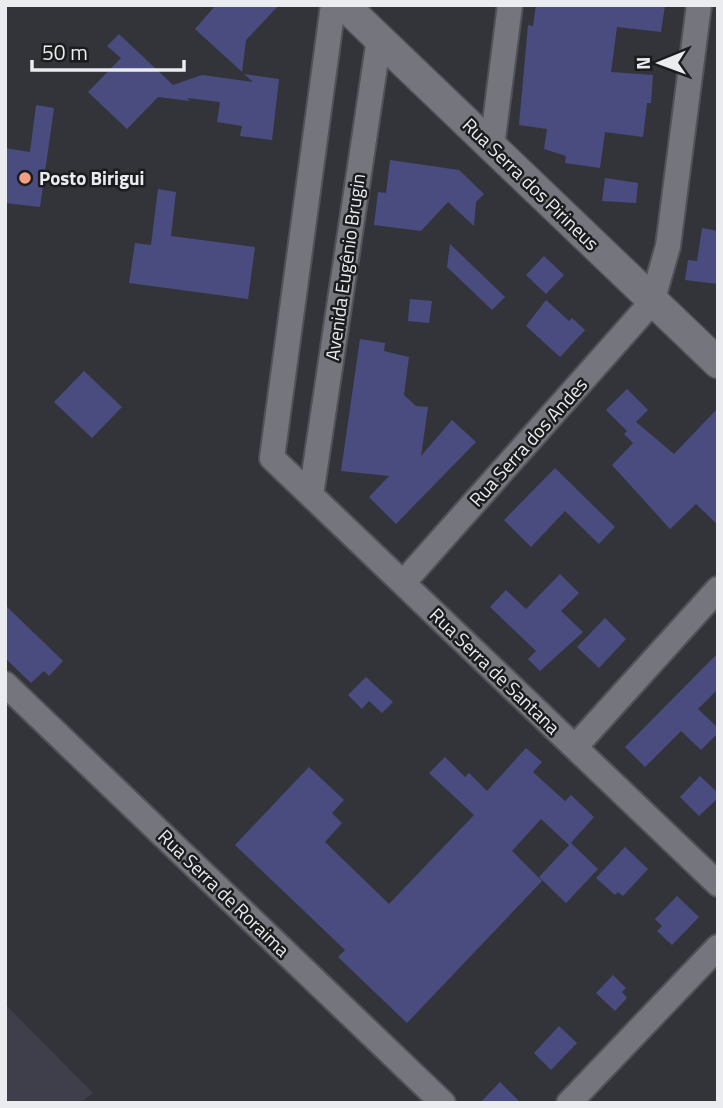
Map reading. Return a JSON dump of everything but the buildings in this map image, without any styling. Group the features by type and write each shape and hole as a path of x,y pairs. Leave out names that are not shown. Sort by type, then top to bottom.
{"street":[{"name":"Rua Serra de Santana","path":"333,5 272,458 718,884"},
{"name":"Rua Serra dos Pirineus","path":"344,5 718,363"},
{"path":"492,146 510,5"},
{"path":"652,302 668,246 699,5"},
{"name":"Avenida Eugênio Brugin","path":"311,495 379,39"},
{"name":"Rua Serra dos Andes","path":"403,583 652,302"},
{"path":"575,747 718,589"},
{"name":"Rua Serra de Roraima","path":"5,684 443,1103"},
{"path":"569,1103 718,947"}],"shaded area":[{"path":"5,1004 93,1093 80,1103 5,1103"}],"place":[{"name":"Posto Birigui","path":"25,178"}]}
